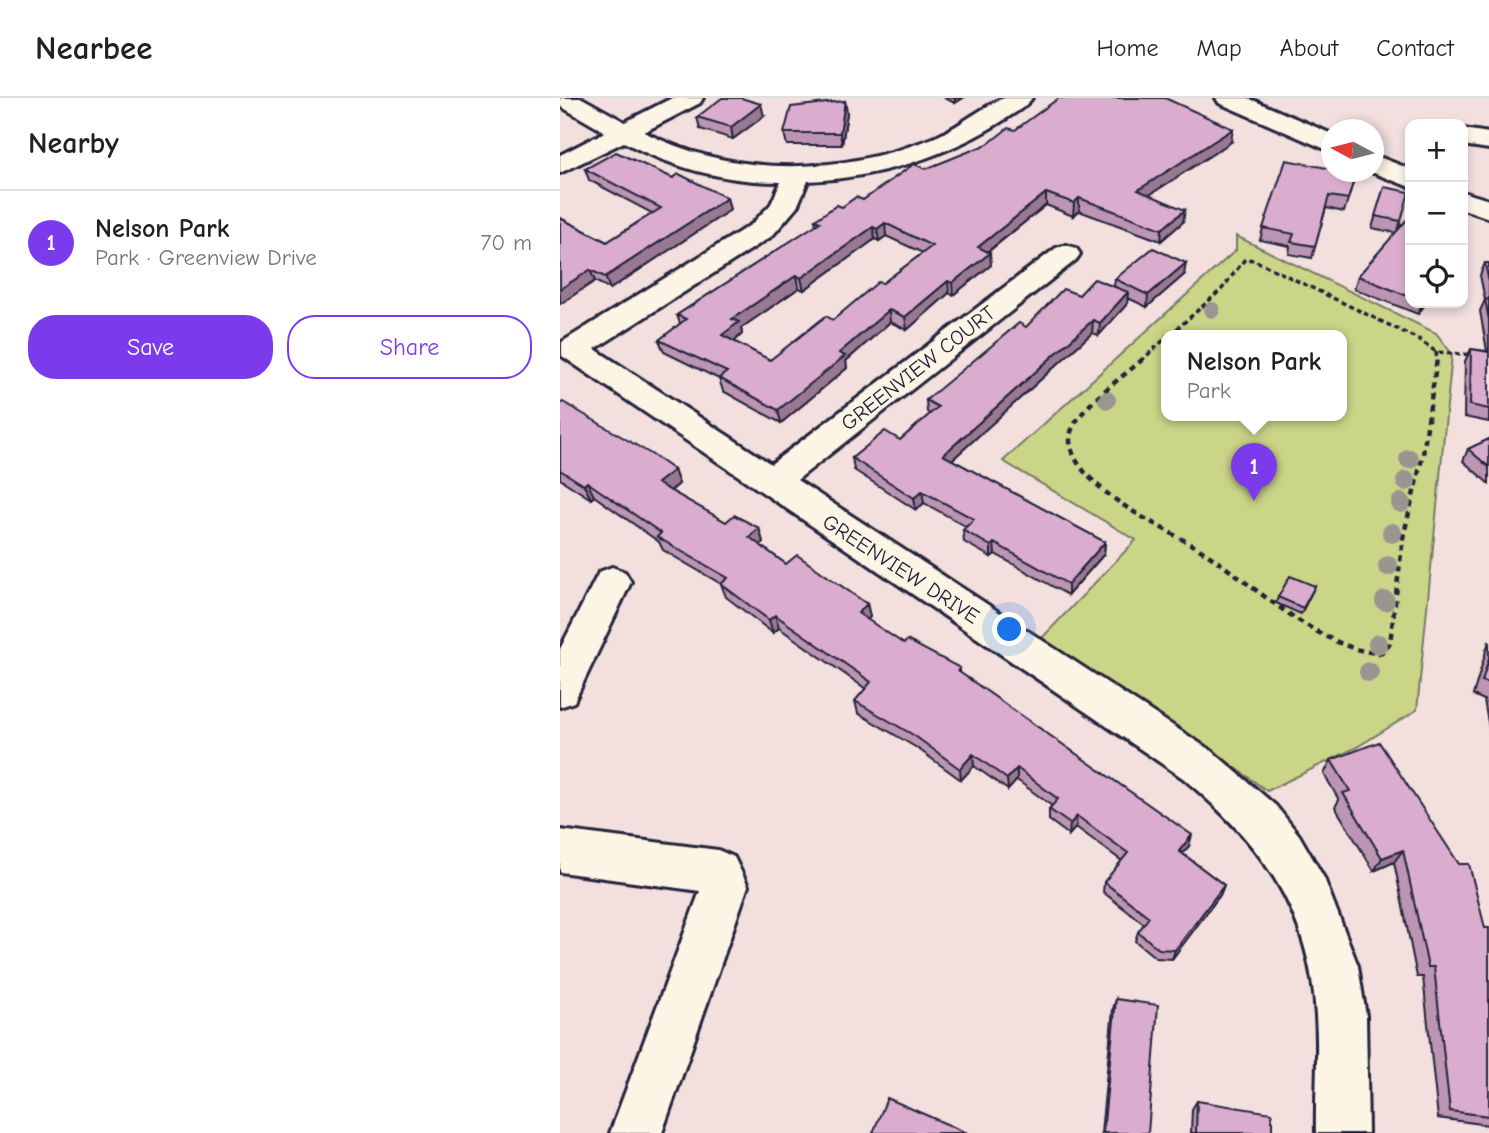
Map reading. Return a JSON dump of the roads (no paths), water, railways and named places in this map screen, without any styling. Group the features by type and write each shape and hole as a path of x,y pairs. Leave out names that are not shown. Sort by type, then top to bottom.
{"street":[{"path":"564,98 626,131 692,161 736,170 798,173 870,165 919,152 967,131 1020,98"},
{"path":"560,165 691,98"},
{"path":"1228,98 1321,139"},
{"path":"1468,138 1489,141"},
{"path":"1384,159 1405,150"},
{"path":"1384,167 1405,177"},
{"name":"GREENVIEW DRIVE","path":"798,173 783,207 762,230 573,349 770,483 1198,765 1243,803 1268,829 1313,902 1327,941 1341,1015 1342,1133"},
{"path":"1468,202 1489,210"},
{"name":"GREENVIEW COURT","path":"770,483 1066,254"},
{"path":"560,690 611,582"},
{"path":"560,851 718,872 725,886 636,1133"}],"place":[{"name":"Nelson Park","path":"1254,501"}]}
